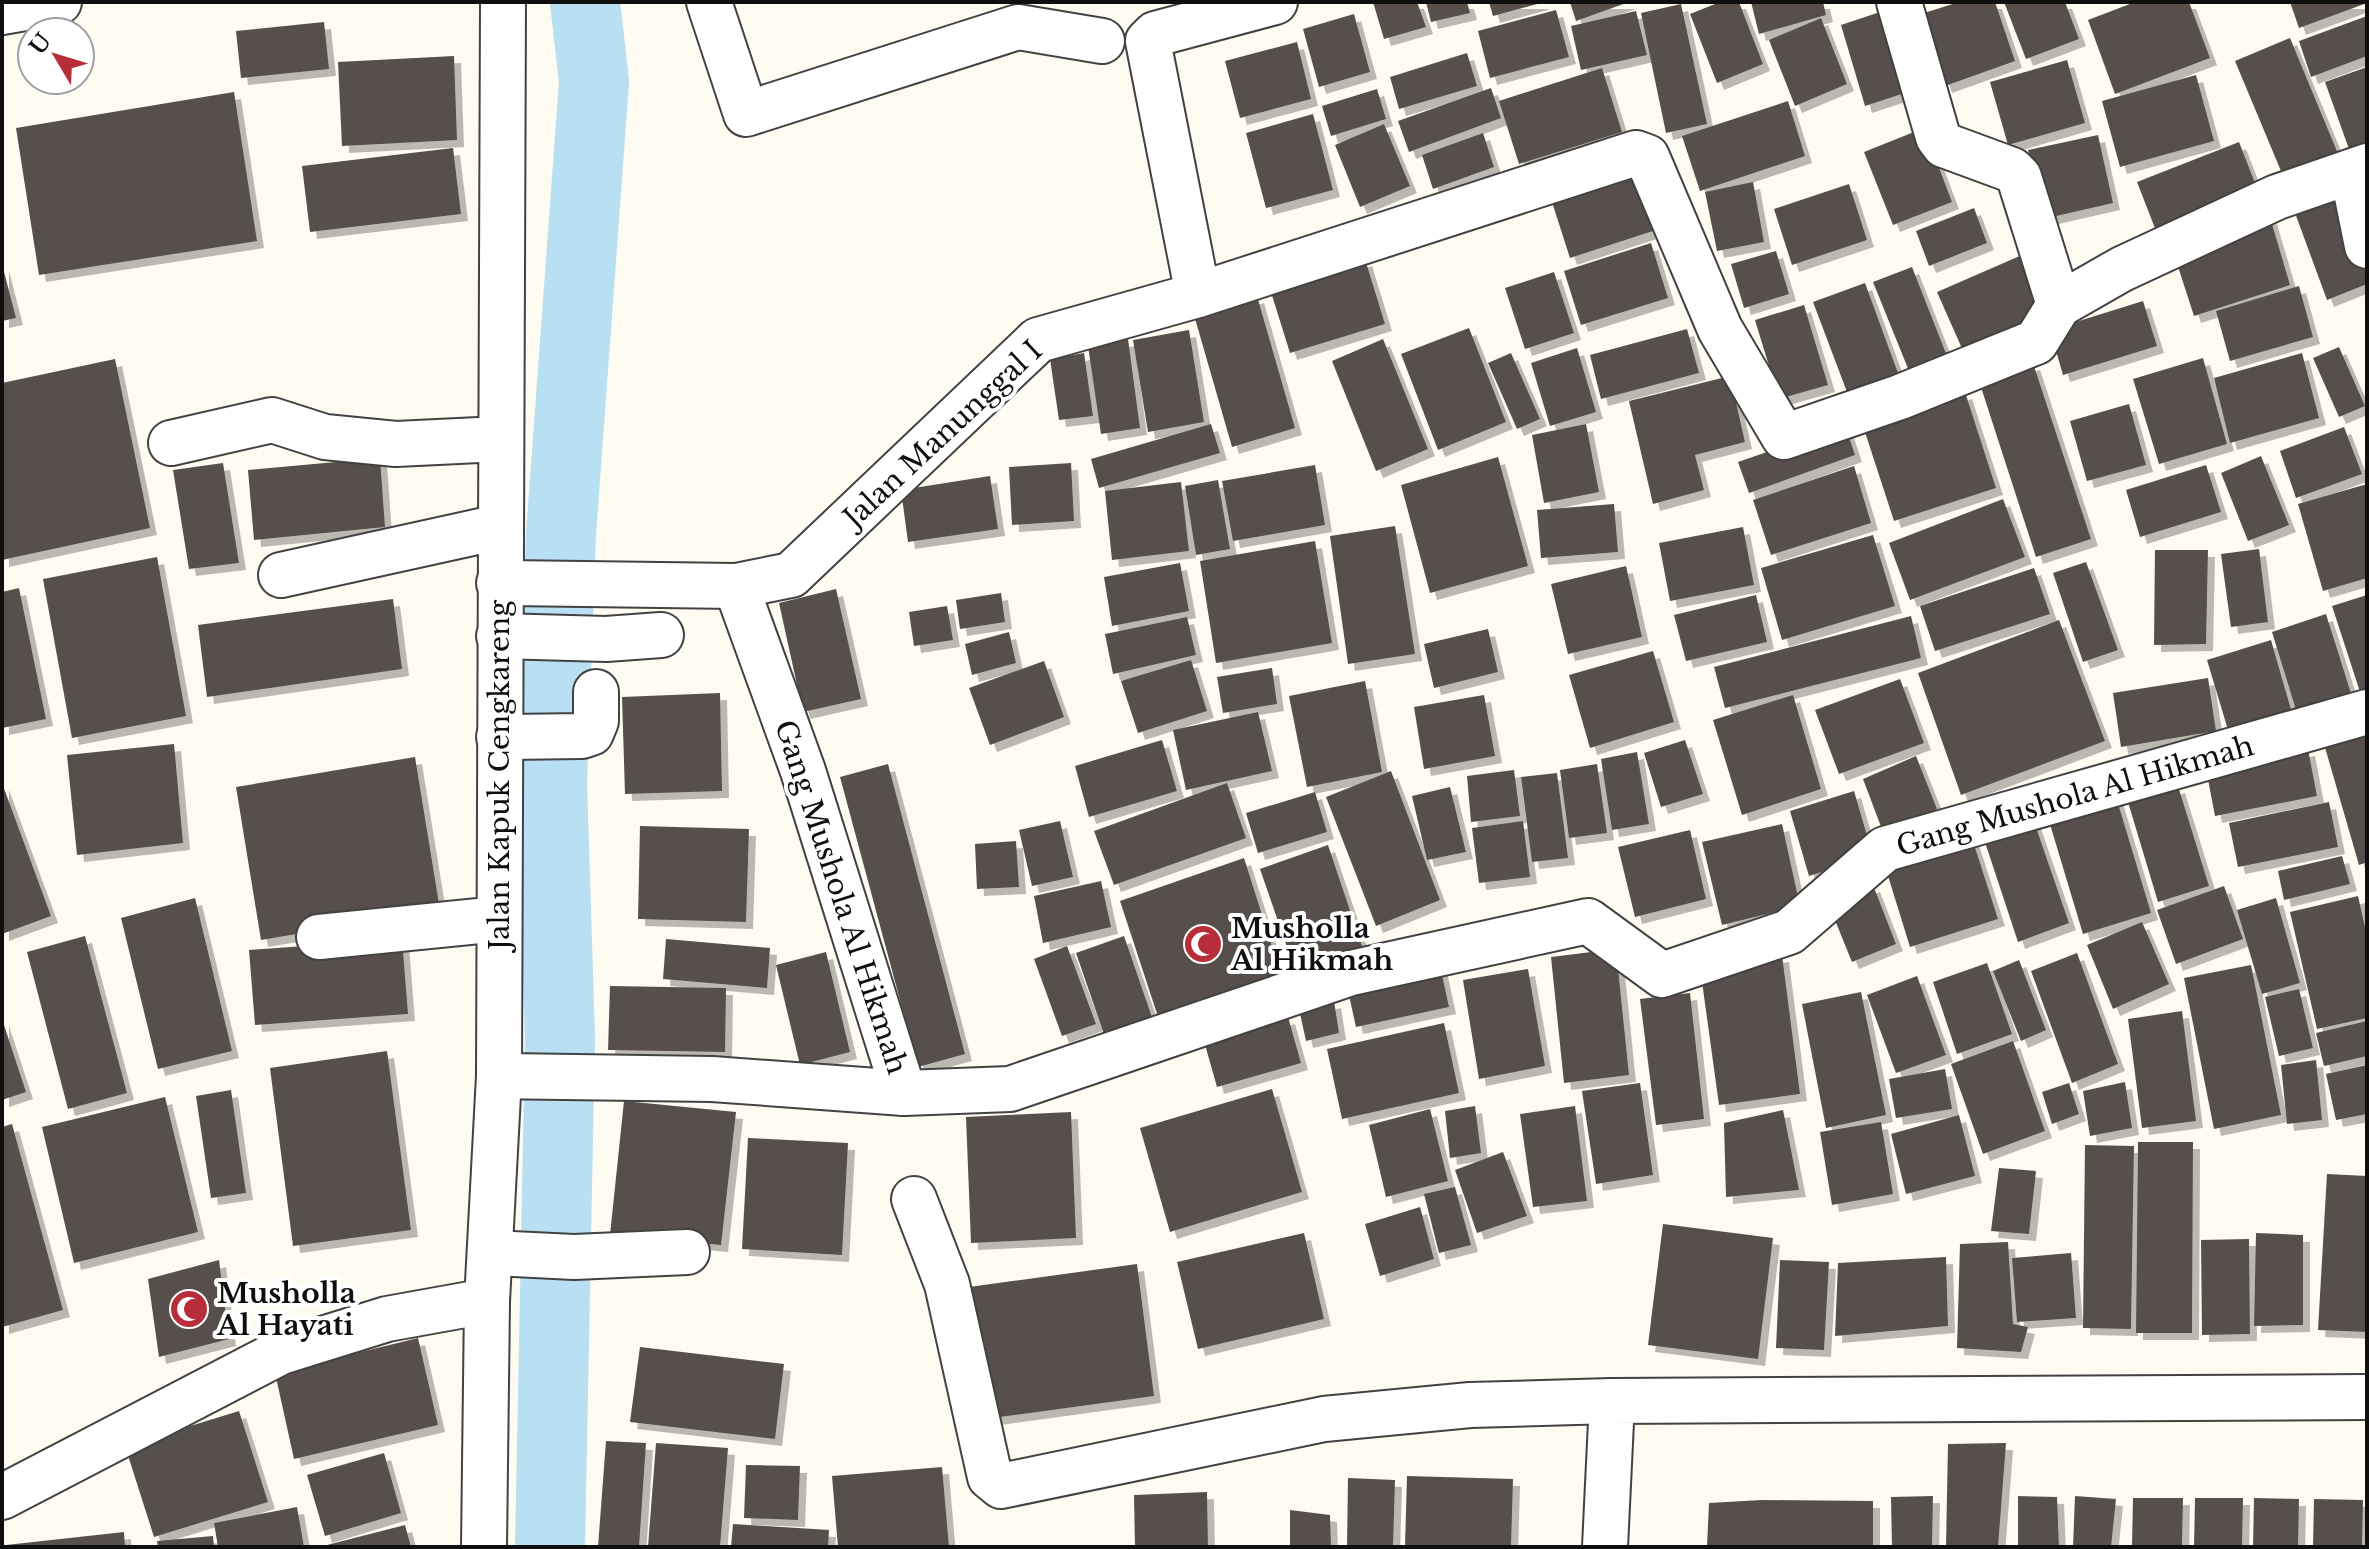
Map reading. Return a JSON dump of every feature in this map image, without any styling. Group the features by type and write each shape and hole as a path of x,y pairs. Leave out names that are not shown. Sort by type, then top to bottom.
{"street":[{"path":"2,12 59,2"},
{"name":"Jalan Kapuk Cengkareng","path":"484,1547 487,1301 504,1253 515,1076 499,919 512,737 511,635 499,527 503,2"},
{"path":"709,2 746,114 1018,27 1102,41"},
{"path":"1198,295 1148,41 1155,34 1275,2"},
{"path":"1899,2 1938,137 1944,145 2012,170 2019,177 2059,305 2191,234 2277,197 2360,169 2367,246"},
{"name":"Jalan Manunggal I","path":"504,583 736,586 791,575 1038,340 1198,295 1636,153 1647,157 1720,329 1784,437 1900,397 2036,342 2059,305"},
{"path":"171,443 272,420 325,437 396,444 500,439"},
{"path":"281,575 499,527"},
{"name":"Gang Mushola Al Hikmah","path":"736,586 803,771 904,1093 1010,1089 1351,973 1588,921 1662,975 1789,932 1885,849 2367,712"},
{"path":"511,635 606,639 661,635"},
{"path":"512,737 582,736 591,733 596,721 596,692"},
{"path":"319,937 499,919"},
{"path":"515,1076 712,1079 904,1093"},
{"path":"914,1199 947,1284 990,1477 1001,1486 1324,1419 1470,1405 1612,1401 2367,1397"},
{"path":"504,1253 574,1257 687,1252"},
{"path":"2,1497 281,1352 387,1319 487,1301"},
{"path":"1605,1547 1612,1401"}],"building":[{"path":"1373,2 1417,2 1426,27 1384,39"},
{"path":"1426,2 1467,2 1470,13 1431,22"},
{"path":"1489,2 1541,2 1541,3 1493,16"},
{"path":"1570,2 1629,2 1576,21"},
{"path":"1720,2 1739,2 1763,64 1717,83 1690,14"},
{"path":"1751,2 1823,2 1826,15 1759,34"},
{"path":"1959,2 1995,2 2015,61 1945,86 1921,14"},
{"path":"2004,2 2065,2 2079,39 2026,59"},
{"path":"2135,2 2189,2 2210,58 2115,94 2088,20"},
{"path":"2290,2 2367,2 2367,3 2299,28"},
{"path":"1681,4 1707,124 1666,133 1641,13"},
{"path":"1556,10 1569,57 1490,78 1478,31"},
{"path":"1886,10 1911,91 1865,106 1841,25"},
{"path":"1636,11 1647,55 1581,70 1571,26"},
{"path":"1354,14 1370,72 1319,87 1303,29"},
{"path":"2367,16 2367,56 2311,77 2299,41"},
{"path":"1821,18 1847,84 1795,106 1769,40"},
{"path":"324,22 329,69 241,78 236,31"},
{"path":"2290,38 2341,161 2286,183 2235,61"},
{"path":"1297,42 1311,99 1240,118 1225,61"},
{"path":"1467,53 1477,86 1399,109 1390,77"},
{"path":"454,56 457,140 342,146 338,62"},
{"path":"2067,60 2085,123 2008,145 1990,82"},
{"path":"2367,67 2367,142 2349,149 2325,82"},
{"path":"1602,68 1622,132 1519,164 1499,101"},
{"path":"2196,75 2214,141 2120,167 2102,101"},
{"path":"1491,88 1501,118 1409,152 1398,121"},
{"path":"1377,89 1386,119 1331,136 1322,106"},
{"path":"234,92 257,241 39,275 16,128"},
{"path":"1788,101 1805,156 1700,191 1682,136"},
{"path":"1313,114 1333,190 1266,208 1246,133"},
{"path":"1384,124 1410,186 1360,207 1335,145"},
{"path":"1924,128 1952,202 1893,225 1864,152"},
{"path":"1483,133 1494,167 1433,189 1422,155"},
{"path":"2098,135 2113,203 2043,219 2028,150"},
{"path":"2239,142 2260,196 2158,236 2137,182"},
{"path":"453,148 461,214 310,232 302,166"},
{"path":"1640,171 1659,229 1570,258 1551,199"},
{"path":"1753,182 1764,242 1717,251 1705,192"},
{"path":"1849,184 1867,240 1792,265 1774,209"},
{"path":"2339,196 2367,272 2367,284 2327,300 2295,213"},
{"path":"1974,208 1987,243 1929,266 1916,231"},
{"path":"2270,217 2290,285 2194,316 2172,248"},
{"path":"1651,243 1668,298 1581,325 1564,271"},
{"path":"1776,251 1789,294 1744,308 1731,264"},
{"path":"2022,255 2048,316 1964,353 1937,292"},
{"path":"1365,259 1385,324 1290,353 1270,289"},
{"path":"2,264 16,318 2,321"},
{"path":"1912,267 1947,356 1909,371 1873,282"},
{"path":"1554,272 1574,333 1525,349 1505,288"},
{"path":"1865,283 1898,373 1847,392 1813,302"},
{"path":"2299,286 2313,337 2230,361 2216,311"},
{"path":"1257,296 1295,428 1232,447 1194,315"},
{"path":"2143,301 2157,346 2063,375 2050,330"},
{"path":"1804,305 1828,385 1779,399 1755,320"},
{"path":"1469,328 1506,422 1438,450 1401,354"},
{"path":"1687,329 1699,373 1601,399 1590,355"},
{"path":"1189,330 1204,422 1148,432 1133,340"},
{"path":"1128,339 1140,428 1101,434 1088,346"},
{"path":"1383,339 1428,449 1376,471 1332,361"},
{"path":"2339,347 2365,406 2339,417 2313,358"},
{"path":"1577,348 1596,412 1550,426 1531,363"},
{"path":"1084,353 1093,416 1059,420 1050,359"},
{"path":"1511,353 1540,419 1517,429 1488,363"},
{"path":"2302,353 2319,418 2230,443 2214,378"},
{"path":"2203,358 2227,444 2159,464 2133,379"},
{"path":"115,359 150,528 2,560 2,383"},
{"path":"2033,363 2091,539 2036,557 1979,381"},
{"path":"1730,376 1745,442 1695,455 1704,490 1653,504 1629,401"},
{"path":"1965,392 1996,488 1894,521 1863,426"},
{"path":"2129,404 2146,465 2087,481 2070,421"},
{"path":"1211,424 1220,453 1099,488 1091,459"},
{"path":"1586,424 1599,492 1544,503 1532,435"},
{"path":"1845,425 1855,455 1749,493 1738,462"},
{"path":"2344,427 2362,474 2296,498 2280,451"},
{"path":"2261,456 2289,525 2248,541 2221,473"},
{"path":"1498,457 1528,566 1430,593 1401,485"},
{"path":"380,458 385,527 254,540 248,470"},
{"path":"223,463 239,563 189,569 173,470"},
{"path":"1071,463 1074,521 1012,525 1009,467"},
{"path":"1315,465 1325,525 1233,541 1222,481"},
{"path":"2206,465 2221,512 2140,537 2126,490"},
{"path":"1854,466 1871,523 1771,555 1753,500"},
{"path":"990,476 998,529 908,542 901,490"},
{"path":"1218,480 1230,549 1196,555 1185,486"},
{"path":"1181,482 1189,551 1112,560 1105,491"},
{"path":"2367,484 2367,578 2323,591 2298,504"},
{"path":"2003,499 2025,557 1910,600 1889,543"},
{"path":"1614,504 1618,552 1541,558 1537,510"},
{"path":"1395,526 1415,654 1348,664 1330,536"},
{"path":"1743,527 1754,585 1670,601 1659,543"},
{"path":"1873,535 1895,606 1782,640 1761,568"},
{"path":"1315,541 1332,643 1216,663 1200,561"},
{"path":"2259,549 2268,622 2231,627 2221,554"},
{"path":"2155,550 2208,550 2206,644 2154,645"},
{"path":"157,557 186,716 72,738 43,579"},
{"path":"2086,562 2118,650 2083,662 2053,573"},
{"path":"1180,563 1189,611 1112,626 1104,577"},
{"path":"1626,566 1642,637 1568,654 1551,584"},
{"path":"2034,568 2050,614 1935,651 1920,606"},
{"path":"19,588 46,719 2,728 2,592"},
{"path":"836,589 861,699 803,712 779,603"},
{"path":"1001,593 1005,622 960,629 956,600"},
{"path":"1756,595 1767,642 1686,661 1674,615"},
{"path":"2367,595 2367,696 2362,698 2332,606"},
{"path":"393,599 402,669 207,697 198,625"},
{"path":"947,606 953,640 914,646 909,612"},
{"path":"2326,614 2355,706 2300,723 2272,632"},
{"path":"1911,616 1921,658 1725,708 1714,667"},
{"path":"1187,617 1196,655 1113,674 1105,634"},
{"path":"2059,620 2105,741 1961,795 1918,673"},
{"path":"1488,629 1498,672 1434,688 1424,644"},
{"path":"1009,632 1016,663 972,675 965,644"},
{"path":"2271,640 2294,720 2231,740 2207,660"},
{"path":"1653,651 1674,722 1590,748 1569,675"},
{"path":"1191,660 1207,711 1138,733 1121,681"},
{"path":"1044,661 1064,717 990,745 969,688"},
{"path":"1272,668 1277,704 1223,713 1217,677"},
{"path":"2208,678 2216,731 2121,747 2113,693"},
{"path":"1900,679 1924,743 1839,774 1815,710"},
{"path":"1365,681 1382,772 1307,787 1289,696"},
{"path":"720,693 722,791 625,794 622,697"},
{"path":"1484,695 1495,756 1424,769 1414,707"},
{"path":"1793,695 1821,789 1742,815 1713,720"},
{"path":"1258,712 1272,771 1186,790 1173,730"},
{"path":"2367,731 2367,862 2359,865 2324,744"},
{"path":"1162,740 1177,791 1089,817 1075,766"},
{"path":"1685,740 1703,794 1661,807 1644,753"},
{"path":"174,744 183,843 77,855 67,755"},
{"path":"2308,749 2317,796 2215,816 2206,769"},
{"path":"1637,752 1649,824 1612,830 1601,759"},
{"path":"1916,756 1937,809 1883,832 1863,779"},
{"path":"415,757 440,910 261,940 236,787"},
{"path":"888,764 965,1054 918,1067 840,777"},
{"path":"1597,764 1607,833 1569,838 1560,770"},
{"path":"1514,770 1520,816 1471,822 1467,776"},
{"path":"1391,771 1440,900 1376,926 1326,797"},
{"path":"1557,773 1568,858 1532,862 1521,777"},
{"path":"2,783 51,916 2,934"},
{"path":"1227,783 1246,838 1114,885 1094,831"},
{"path":"2178,786 2209,886 2158,902 2128,802"},
{"path":"1450,787 1466,852 1427,860 1412,796"},
{"path":"2114,790 2151,913 2083,934 2046,811"},
{"path":"1854,791 1873,856 1809,876 1790,811"},
{"path":"1315,792 1327,832 1258,853 1246,813"},
{"path":"2329,802 2338,847 2238,867 2229,823"},
{"path":"2031,813 2069,923 2018,942 1981,830"},
{"path":"1060,821 1073,877 1032,886 1019,830"},
{"path":"1523,821 1530,877 1479,883 1472,828"},
{"path":"1782,824 1800,906 1722,925 1702,842"},
{"path":"640,826 749,829 746,922 638,919"},
{"path":"1690,830 1706,899 1635,917 1618,847"},
{"path":"1971,835 1998,919 1910,947 1884,863"},
{"path":"1016,841 1019,887 977,889 975,844"},
{"path":"1328,845 1363,949 1296,973 1260,869"},
{"path":"2342,856 2350,884 2284,900 2278,871"},
{"name":"Musholla Al Hikmah","path":"1244,858 1285,987 1162,1029 1120,901"},
{"path":"1101,881 1111,927 1043,943 1034,896"},
{"path":"1873,885 1896,944 1852,962 1828,903"},
{"path":"2224,886 2243,939 2176,964 2157,910"},
{"path":"2358,896 2367,936 2367,1018 2317,1029 2290,912"},
{"path":"195,898 232,1051 158,1069 121,918"},
{"path":"2276,898 2300,983 2262,994 2237,910"},
{"path":"2142,922 2169,984 2113,1009 2087,945"},
{"path":"85,936 127,1093 68,1109 27,952"},
{"path":"1124,936 1154,1023 1106,1040 1076,953"},
{"path":"402,939 408,1014 255,1025 249,950"},
{"path":"666,939 770,948 767,988 663,979"},
{"path":"1067,946 1096,1024 1062,1036 1034,959"},
{"path":"1616,949 1629,1075 1564,1083 1551,957"},
{"path":"826,952 850,1052 800,1065 776,965"},
{"path":"2077,953 2118,1064 2072,1083 2031,971"},
{"path":"1782,955 1800,1094 1719,1105 1700,967"},
{"path":"2019,960 2046,1030 2021,1041 1993,971"},
{"path":"1439,961 1449,1007 1356,1027 1346,982"},
{"path":"1987,963 2012,1034 1957,1054 1933,982"},
{"path":"2251,965 2281,1115 2214,1129 2184,978"},
{"path":"1528,969 1545,1066 1479,1079 1463,980"},
{"path":"1917,976 1946,1055 1896,1073 1867,995"},
{"path":"610,986 726,988 725,1052 608,1050"},
{"path":"2299,989 2313,1048 2279,1056 2265,997"},
{"path":"1861,992 1886,1115 1826,1128 1802,1004"},
{"path":"1690,993 1704,1119 1656,1125 1640,999"},
{"path":"1334,1001 1339,1033 1306,1041 1299,1009"},
{"path":"2182,1011 2196,1121 2142,1128 2128,1019"},
{"path":"1288,1017 1301,1063 1217,1087 1204,1041"},
{"path":"2,1019 26,1092 2,1100"},
{"path":"2367,1021 2367,1056 2324,1066 2316,1033"},
{"path":"1444,1023 1459,1093 1342,1119 1327,1049"},
{"path":"2013,1041 2045,1131 1983,1154 1951,1064"},
{"path":"387,1051 411,1230 293,1246 270,1068"},
{"path":"2316,1060 2322,1120 2287,1124 2281,1065"},
{"path":"2367,1065 2367,1114 2336,1120 2326,1074"},
{"path":"1945,1069 1952,1109 1896,1118 1889,1079"},
{"path":"2125,1082 2132,1128 2090,1136 2083,1091"},
{"path":"1640,1083 1653,1175 1596,1184 1582,1091"},
{"path":"2069,1083 2079,1114 2052,1124 2042,1092"},
{"path":"1272,1089 1302,1192 1170,1232 1140,1128"},
{"path":"231,1090 246,1193 211,1198 196,1096"},
{"path":"165,1097 198,1232 74,1263 42,1127"},
{"path":"624,1101 736,1112 721,1245 610,1235"},
{"path":"1475,1106 1481,1153 1450,1158 1445,1111"},
{"path":"1575,1106 1587,1201 1533,1207 1520,1114"},
{"path":"1430,1109 1448,1181 1386,1197 1369,1125"},
{"path":"1783,1110 1799,1190 1726,1197 1724,1123"},
{"path":"1071,1112 1076,1238 971,1243 966,1117"},
{"path":"1959,1115 1975,1176 1906,1194 1891,1134"},
{"path":"1881,1122 1893,1194 1832,1205 1820,1132"},
{"path":"12,1124 63,1310 2,1327 2,1127"},
{"path":"748,1138 848,1143 842,1255 742,1249"},
{"path":"2138,1142 2193,1142 2192,1333 2136,1333"},
{"path":"2085,1145 2134,1146 2131,1329 2083,1328"},
{"path":"1503,1152 1527,1216 1477,1233 1455,1170"},
{"path":"1999,1168 2036,1171 2029,1234 1991,1231"},
{"path":"2327,1174 2367,1176 2367,1332 2318,1330"},
{"path":"1455,1187 1471,1245 1439,1253 1424,1194"},
{"path":"1420,1207 1434,1259 1380,1276 1365,1224"},
{"path":"1663,1224 1773,1238 1758,1359 1648,1345"},
{"path":"1304,1233 1324,1319 1198,1349 1177,1262"},
{"path":"2256,1233 2303,1235 2303,1325 2254,1326"},
{"path":"2249,1239 2250,1334 2202,1335 2201,1240"},
{"path":"2008,1242 2013,1324 2028,1327 2021,1352 1957,1348 1960,1244"},
{"path":"2071,1253 2076,1318 2017,1322 2012,1258"},
{"path":"1946,1257 1948,1326 1835,1336 1838,1263"},
{"name":"Musholla Al Hayati","path":"219,1260 229,1339 159,1357 148,1279"},
{"path":"1780,1260 1829,1262 1824,1350 1776,1348"},
{"path":"1137,1264 1154,1396 986,1419 969,1287"},
{"path":"418,1338 438,1425 294,1459 275,1373"},
{"path":"640,1347 784,1364 775,1439 630,1422"},
{"path":"239,1411 268,1502 154,1537 125,1446"},
{"path":"606,1441 646,1443 639,1547 598,1547"},
{"path":"656,1443 728,1448 720,1547 648,1547"},
{"path":"2006,1443 1998,1547 1946,1547 1948,1444"},
{"path":"384,1453 401,1513 325,1536 307,1475"},
{"path":"746,1465 800,1466 798,1520 744,1518"},
{"path":"942,1467 949,1547 838,1547 832,1476"},
{"path":"1407,1476 1513,1479 1511,1547 1405,1547"},
{"path":"1348,1478 1395,1480 1393,1547 1347,1547"},
{"path":"1207,1492 1208,1547 1135,1547 1134,1495"},
{"path":"1933,1496 1932,1547 1892,1547 1891,1497"},
{"path":"2018,1496 2057,1497 2059,1547 2018,1547"},
{"path":"2075,1496 2116,1499 2111,1547 2073,1547"},
{"path":"2133,1498 2183,1498 2182,1547 2132,1547"},
{"path":"2195,1498 2243,1498 2242,1547 2194,1547"},
{"path":"2254,1498 2299,1499 2298,1547 2253,1547"},
{"path":"2314,1499 2363,1500 2362,1547 2313,1547"},
{"path":"1873,1501 1873,1547 1707,1547 1709,1503"},
{"path":"297,1507 304,1547 218,1547 214,1523"},
{"path":"1290,1510 1330,1515 1331,1547 1290,1547"},
{"path":"733,1524 829,1530 828,1547 731,1547"},
{"path":"405,1525 411,1547 323,1547 323,1546"},
{"path":"124,1532 125,1547 6,1547 6,1545"},
{"path":"213,1536 214,1547 158,1547 157,1541"}],"waterway":[{"path":"550,1547 560,1036 552,784 561,534 594,82 585,2"}],"place":[{"name":"Musholla Al Hikmah","path":"1203,944"},
{"name":"Musholla Al Hayati","path":"189,1309"}]}
